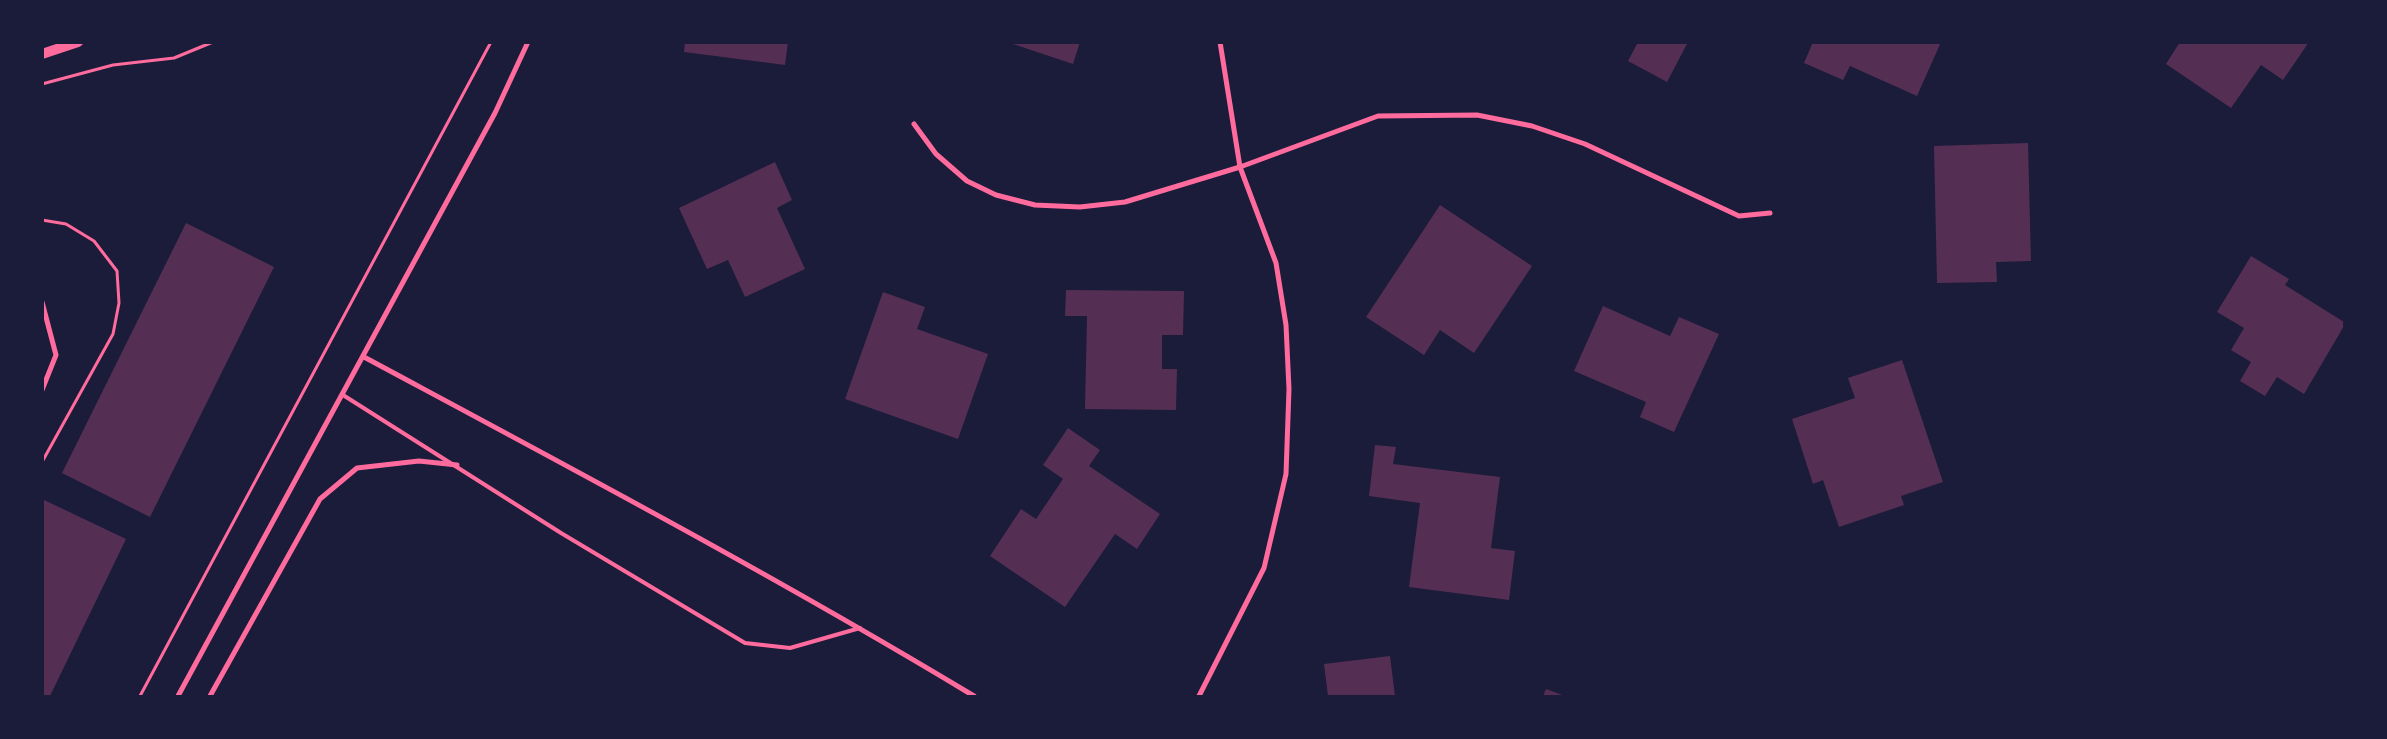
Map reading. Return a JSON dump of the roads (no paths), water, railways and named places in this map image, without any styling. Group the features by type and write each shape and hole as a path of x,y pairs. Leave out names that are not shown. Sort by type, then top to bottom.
{"main road":[{"path":"42,54 78,42"}],"street":[{"path":"178,696 364,357 495,112 528,42"},
{"path":"1199,696 1264,568 1286,474 1289,389 1286,326 1276,263 1240,167 1220,42"},
{"path":"914,124 936,154 967,181 996,196 1035,205 1080,207 1126,202 1240,167 1378,116 1477,115 1532,126 1585,144 1739,216 1770,213"},
{"path":"42,302 56,355 42,390"},
{"path":"364,357 652,511 861,628 974,696"},
{"path":"210,696 320,500 358,468 419,461 457,465"}],"lane":[{"path":"343,395 457,465 561,533 745,643 790,648 861,628"}]}
